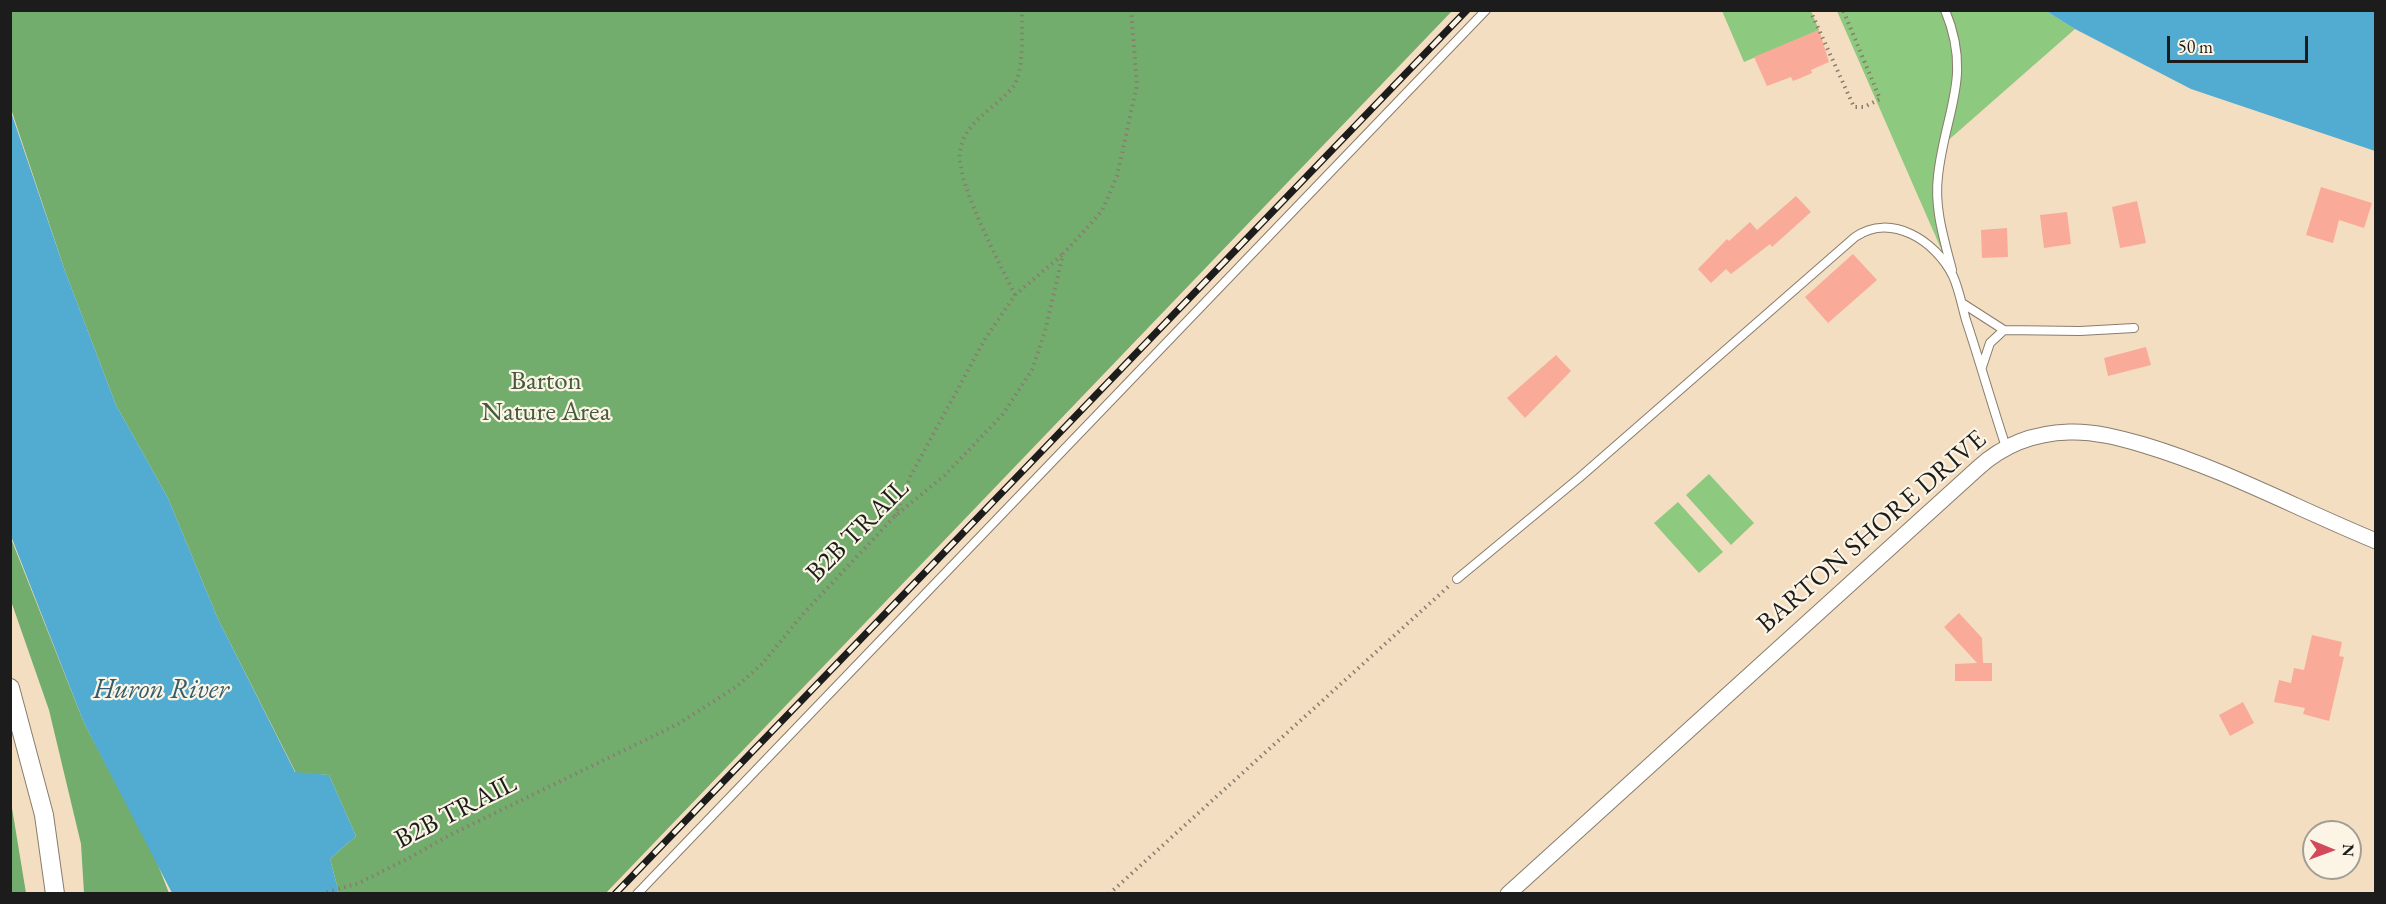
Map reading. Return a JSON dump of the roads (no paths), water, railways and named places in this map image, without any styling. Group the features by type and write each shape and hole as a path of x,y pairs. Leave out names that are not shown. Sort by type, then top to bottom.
{"street":[{"name":"BARTON SHORE DRIVE","path":"1508,894 1898,538 1989,458 2006,447 2039,436 2068,432 2117,438 2174,453 2376,541"},
{"path":"10,688 44,815 55,894"}],"lane":[{"path":"637,894 1486,10"},
{"path":"1945,10 1954,34 1958,69 1955,102 1940,160 1937,196 1953,276 2006,447"},
{"path":"1457,579 1580,478 1858,235 1885,227 1910,232 1932,250 1953,276"},
{"path":"1961,303 2004,330 2080,331 2134,328"},
{"path":"1982,369 1990,343 2004,330"}],"water":[{"path":"2046,11 2375,11 2375,151 2191,89 2075,29"},
{"name":"Huron River","path":"10,109 65,271 116,405 168,498 218,619 295,772 329,775 356,836 330,859 339,893 172,893 84,723 11,536"}],"railway":[{"path":"615,894 1467,10"}],"park label":[{"name":"Barton Nature Area","path":"546,398"}]}
